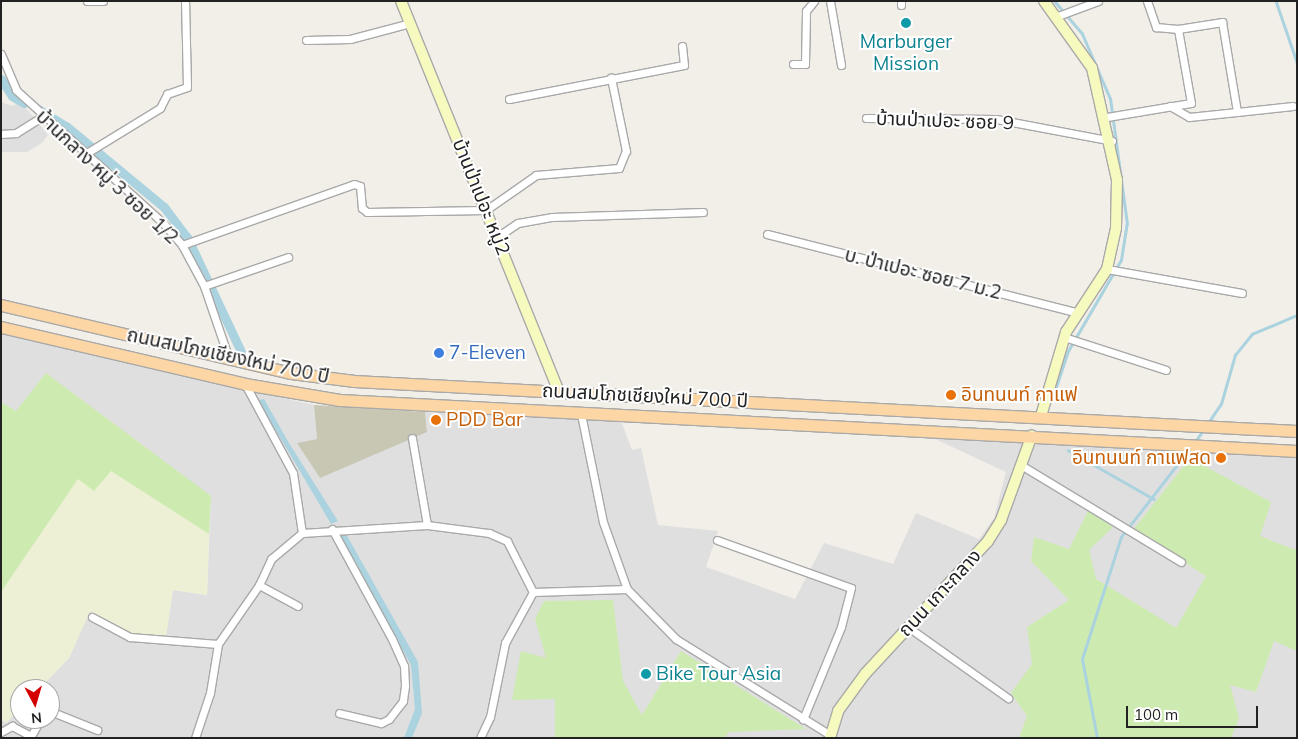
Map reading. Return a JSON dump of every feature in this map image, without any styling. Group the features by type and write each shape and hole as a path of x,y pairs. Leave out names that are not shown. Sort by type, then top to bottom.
{"main road":[{"name":"ถนนสมโภชเชียงใหม่ 700 ปี","path":"1,306 229,359 354,381 1297,431"},
{"name":"ถนนสมโภชเชียงใหม่ 700 ปี","path":"1,327 245,384 340,400 581,414 1207,444 1297,451"}],"street":[{"path":"87,2 104,1"},
{"path":"85,154 160,108 167,94 187,87 185,1"},
{"name":"บ้านป่าเปอะ หมู่2","path":"401,1 559,392"},
{"path":"793,64 805,64 806,11 814,1"},
{"path":"830,1 841,65"},
{"path":"1040,416 1064,338 1079,313 1113,271 1117,214 1111,116 1092,68 1061,14 1044,1"},
{"path":"1061,14 1098,1"},
{"path":"1147,1 1156,27 1178,29 1222,22 1237,112"},
{"path":"306,40 350,39 410,23"},
{"path":"1111,116 1190,103 1178,29"},
{"path":"509,99 684,65 682,46"},
{"name":"บ้านกลาง หมู่ 3 ซอย 1/2","path":"1,54 16,90 42,117 85,154 182,245 204,286 229,359"},
{"path":"182,245 357,184 362,208 368,212 486,210 536,175 619,168 626,151 611,78"},
{"path":"1170,106 1190,117 1292,106"},
{"path":"1,134 16,133 42,117"},
{"name":"บ้านป่าเปอะ ซอย 9","path":"866,118 996,119 1112,141"},
{"path":"497,237 518,223 552,217 703,212"},
{"name":"บ. ป่าเปอะ ซอย 7 ม.2","path":"768,234 1079,313"},
{"path":"204,286 288,257"},
{"path":"1113,271 1242,293"},
{"path":"1064,338 1166,370"},
{"path":"245,384 293,473 302,533"},
{"path":"581,414 605,530 627,589 665,631 830,736"},
{"name":"ถนน เกาะกลาง","path":"830,736 850,694 908,627 988,542 1032,435"},
{"path":"412,438 427,526"},
{"path":"1021,465 1181,562"},
{"path":"195,738 205,715 218,644 260,585 271,559 302,533 332,529 427,526 489,533 507,541 533,592"},
{"path":"332,529 392,640 404,666 405,686 403,701 389,719 381,723 339,713"},
{"path":"717,540 851,588 853,596 826,670 803,719"},
{"path":"260,585 298,606"},
{"path":"533,592 627,589"},
{"path":"480,738 490,717 505,643 533,592"},
{"path":"92,617 130,637 218,644"},
{"path":"908,627 1008,698"},
{"path":"60,715 97,730"},
{"path":"18,729 31,736 35,729"}],"shaded area":[{"path":"1,102 12,106 21,102 48,135 42,143 27,152 1,152"},
{"path":"1,334 314,405 317,439 298,443 427,432 425,412 621,421 632,450 641,448 658,525 718,531 706,567 795,599 824,543 893,564 916,513 979,539 994,518 1006,472 933,438 1297,457 1297,738 1,738 1,719 6,723 10,719 10,729 60,729 60,679 49,679 69,658 90,611 132,633 166,636 173,590 207,595 211,497 46,374 16,412 1,402"},
{"path":"314,405 425,412 427,432 320,478 297,443 317,439"},
{"path":"111,471 209,534 207,595 173,590 166,636 132,633 90,611 69,658 49,679 10,679 10,719 6,723 1,719 1,592 78,479"}],"green space":[{"path":"46,373 211,496 209,534 111,471 94,491 78,479 1,592 1,402 16,411"},
{"path":"1190,458 1271,502 1260,536 1295,550 1297,545 1297,651 1274,641 1256,692 1230,685 1239,718 1231,738 1019,738 1027,716 1011,693 1032,664 1027,627 1069,600 1031,561 1034,537 1069,549 1088,511 1113,527 1089,550 1096,579 1176,628 1206,576 1133,530"},
{"path":"613,600 623,681 642,715 681,651 806,729 729,732 724,738 555,738 555,699 512,700 521,651 546,658 535,619 544,601"}],"water":[{"path":"264,399 338,521 331,524 258,400"},
{"path":"345,532 418,662 422,713 412,738 404,738 415,709 411,665 337,533"}],"waterway":[{"path":"1053,396 1068,351 1121,260 1127,224 1110,99 1082,34 1054,1"},
{"path":"1276,1 1297,62"},
{"path":"1,79 12,96 24,103"},
{"path":"35,107 66,126 164,207 187,237 241,352"},
{"path":"1208,423 1221,404 1235,355 1252,334 1297,315"},
{"path":"1195,442 1203,430"},
{"path":"1097,738 1082,659 1121,537 1190,448"},
{"path":"1068,450 1154,499"}],"place":[{"name":"Marburger Mission","path":"906,23"},
{"name":"7-Eleven","path":"439,353"},
{"name":"อินทนนท์ กาแฟ","path":"951,395"},
{"name":"PDD Bar","path":"436,420"},
{"name":"อินทนนท์ กาแฟสด","path":"1221,458"},
{"name":"Bike Tour Asia","path":"646,674"}]}
